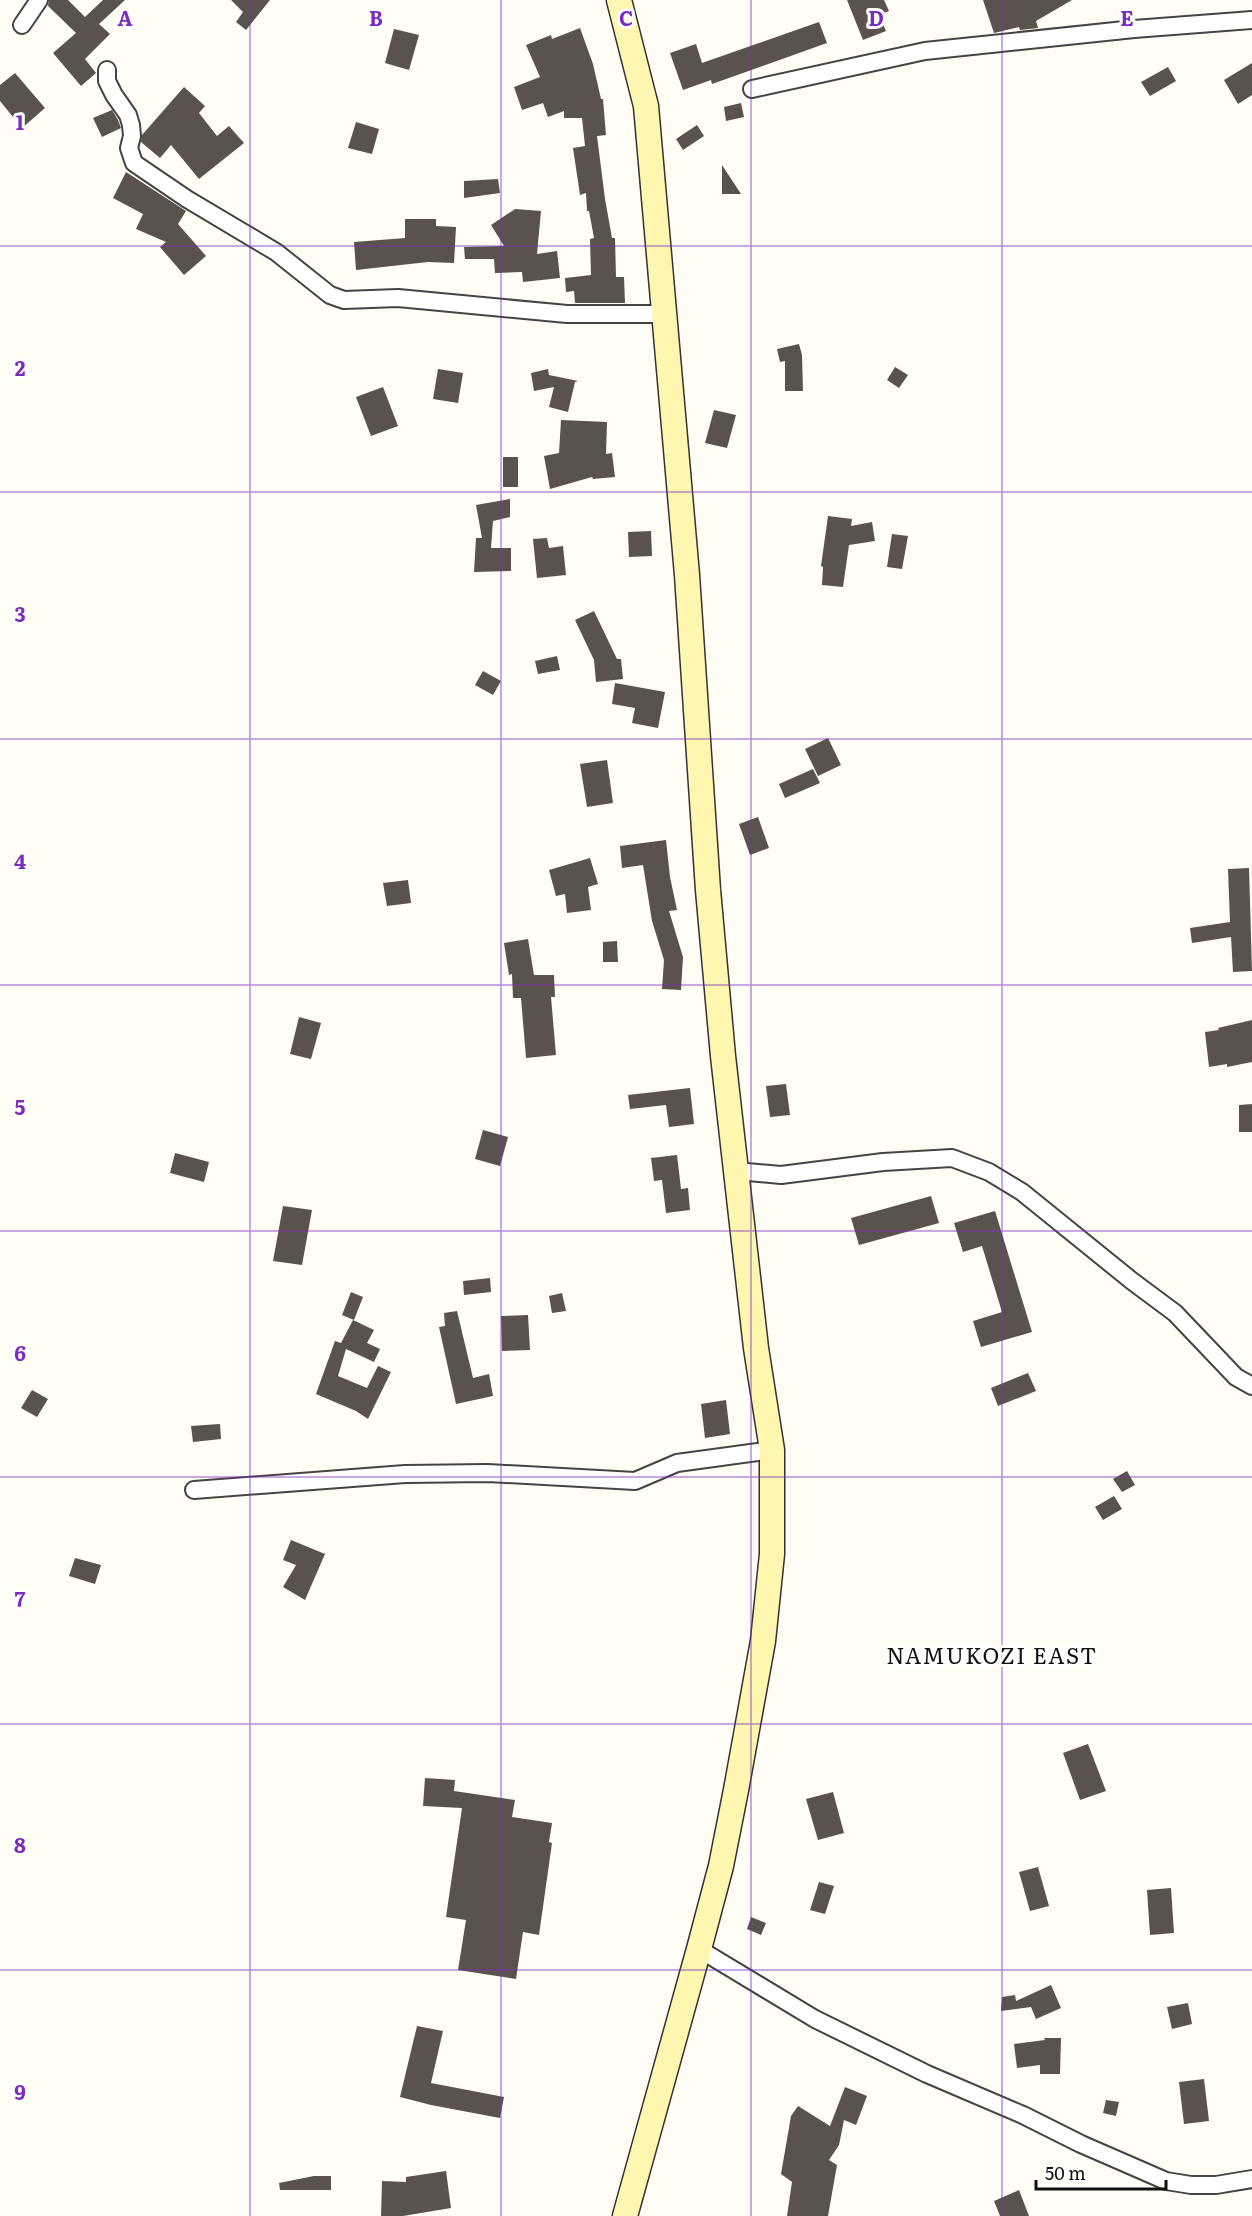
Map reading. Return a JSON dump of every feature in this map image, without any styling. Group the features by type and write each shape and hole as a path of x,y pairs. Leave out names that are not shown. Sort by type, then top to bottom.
{"main road":[{"path":"619,0 646,106 687,575 708,890 756,1348 772,1450 772,1554 763,1641 723,1855 625,2216"}],"street":[{"path":"22,25 39,0"},
{"path":"752,89 925,51 1134,28 1252,20"},
{"path":"107,70 107,81 128,115 131,125 132,136 129,148 134,163 180,194 276,252 330,295 344,300 398,298 567,314 664,314"},
{"path":"736,1171 781,1175 883,1162 952,1158 989,1172 1022,1192 1175,1313 1236,1377 1252,1386"},
{"path":"194,1490 405,1474 488,1473 635,1480 677,1463 772,1450"},
{"path":"699,1948 825,2024 927,2074 1023,2115 1081,2144 1166,2181 1191,2185 1216,2185 1252,2179"}],"building":[{"path":"49,0 68,0 85,17 103,0 125,0 99,24 110,34 85,59 96,73 81,86 53,53 76,33 48,6"},
{"path":"231,0 270,0 246,30 236,22 243,12"},
{"path":"847,0 884,0 889,11 879,15 886,31 863,40"},
{"path":"983,0 1072,0 1036,21 1038,28 1020,30 1019,27 994,33"},
{"path":"819,22 827,43 712,84 711,80 683,90 670,53 696,44 702,63"},
{"path":"580,28 593,64 601,99 603,99 606,135 597,136 605,199 612,238 615,238 616,277 624,277 625,303 575,303 574,291 566,292 565,278 591,275 590,239 594,238 589,211 587,211 586,193 580,195 573,148 585,146 582,118 564,118 564,111 548,117 543,103 522,110 514,87 540,77 526,45 551,35 552,39"},
{"path":"394,29 419,35 409,70 385,63"},
{"path":"1252,63 1252,95 1238,104 1224,80"},
{"path":"1168,67 1176,81 1150,96 1141,82"},
{"path":"15,73 45,108 22,128 0,101 0,85"},
{"path":"184,87 205,106 199,113 217,136 229,126 244,143 199,179 171,145 160,158 141,142 142,135"},
{"path":"741,103 744,117 726,121 724,107"},
{"path":"112,110 121,128 102,137 93,118"},
{"path":"356,122 379,129 372,154 348,148"},
{"path":"697,125 704,136 683,150 676,139"},
{"path":"722,165 741,194 722,194"},
{"path":"126,172 186,211 178,224 206,256 184,275 160,247 166,242 136,229 143,214 113,198"},
{"path":"498,179 500,193 464,198 464,181"},
{"path":"515,209 541,211 537,254 557,251 560,278 523,282 522,272 495,273 494,259 465,259 464,247 504,246 491,225"},
{"path":"405,219 436,219 436,226 456,227 454,263 428,262 356,270 354,242 405,238"},
{"path":"799,344 802,355 803,391 785,391 785,361 780,362 777,349"},
{"path":"895,367 908,375 899,388 887,380"},
{"path":"438,369 463,373 458,403 433,399"},
{"path":"548,369 549,375 578,381 575,382 568,412 549,407 554,387 534,391 531,373"},
{"path":"383,387 398,426 371,436 356,397"},
{"path":"714,410 736,415 727,448 705,443"},
{"path":"561,420 607,422 606,454 612,453 615,477 593,479 592,477 550,489 544,456 559,453"},
{"path":"503,457 518,457 518,487 503,487"},
{"path":"510,499 510,517 493,521 491,548 511,548 511,571 474,572 476,538 482,538 476,505"},
{"path":"828,516 852,519 851,526 872,522 875,541 849,545 843,587 822,585 823,567 821,566"},
{"path":"651,531 652,556 629,557 628,532"},
{"path":"892,534 908,536 902,569 887,567"},
{"path":"547,538 549,548 563,546 566,575 537,578 533,539"},
{"path":"594,611 617,659 621,659 623,679 596,682 594,660 575,620"},
{"path":"557,656 560,670 538,674 535,661"},
{"path":"483,671 501,681 493,695 475,685"},
{"path":"615,683 665,692 658,728 632,723 635,708 612,704"},
{"path":"828,738 841,765 818,776 805,749"},
{"path":"607,760 613,803 587,807 580,764"},
{"path":"813,769 820,783 785,798 779,784"},
{"path":"758,817 769,848 750,855 739,824"},
{"path":"666,840 677,910 669,911 683,957 681,990 662,989 664,960 652,921 643,865 622,868 620,846"},
{"path":"590,858 598,884 588,887 591,910 567,913 565,894 556,896 549,870"},
{"path":"1249,868 1252,971 1233,972 1231,937 1192,943 1190,928 1230,922 1228,869"},
{"path":"408,880 411,903 387,906 383,883"},
{"path":"528,939 534,975 554,975 555,997 551,997 556,1055 526,1058 521,998 513,998 512,974 509,975 504,943"},
{"path":"617,941 618,962 603,962 603,942"},
{"path":"299,1017 321,1023 311,1059 290,1054"},
{"path":"1252,1020 1252,1062 1227,1067 1227,1064 1209,1067 1205,1032"},
{"path":"786,1084 790,1115 770,1117 766,1086"},
{"path":"690,1088 694,1124 669,1127 666,1105 630,1109 628,1095"},
{"path":"1252,1104 1252,1132 1239,1132 1239,1105"},
{"path":"483,1130 508,1137 500,1166 475,1159"},
{"path":"175,1153 209,1162 204,1182 170,1173"},
{"path":"677,1155 681,1189 688,1188 690,1210 666,1213 662,1180 654,1181 651,1158"},
{"path":"931,1196 939,1223 859,1245 851,1218"},
{"path":"283,1206 312,1210 302,1265 273,1261"},
{"path":"995,1211 1032,1332 981,1347 973,1321 1002,1312 982,1246 963,1252 954,1223"},
{"path":"490,1278 491,1292 464,1295 463,1281"},
{"path":"351,1292 363,1297 354,1320 342,1315"},
{"path":"562,1293 566,1311 552,1313 549,1296"},
{"path":"457,1311 473,1378 489,1374 493,1396 456,1404 439,1327 445,1326 444,1313"},
{"path":"528,1315 530,1350 502,1351 501,1316"},
{"path":"353,1320 374,1330 367,1343 380,1349 374,1362 346,1349 338,1376 367,1388 378,1366 391,1372 368,1419 356,1411 316,1394 335,1341 341,1343"},
{"path":"1028,1373 1036,1391 998,1406 991,1388"},
{"path":"32,1390 48,1399 37,1417 21,1408"},
{"path":"726,1400 730,1434 705,1438 701,1404"},
{"path":"220,1424 221,1439 193,1442 191,1426"},
{"path":"1127,1471 1135,1485 1122,1492 1113,1479"},
{"path":"1114,1496 1122,1509 1103,1520 1095,1507"},
{"path":"291,1540 325,1554 305,1600 283,1587 296,1565 283,1560"},
{"path":"75,1558 101,1565 95,1584 69,1576"},
{"path":"1088,1744 1106,1791 1080,1800 1063,1753"},
{"path":"425,1778 455,1780 454,1791 515,1800 512,1817 552,1823 549,1842 552,1843 539,1935 523,1932 516,1979 458,1970 466,1920 446,1917 462,1808 423,1806"},
{"path":"833,1792 844,1833 818,1840 806,1799"},
{"path":"1038,1867 1049,1906 1030,1911 1019,1872"},
{"path":"819,1882 834,1886 825,1914 810,1910"},
{"path":"1171,1888 1174,1933 1150,1935 1147,1890"},
{"path":"751,1917 766,1923 761,1935 747,1929"},
{"path":"1051,1985 1061,2008 1036,2019 1031,2007 1001,2011 1002,1997 1015,1995 1016,2001"},
{"path":"1188,2003 1192,2024 1172,2029 1167,2007"},
{"path":"417,2026 443,2031 431,2083 504,2097 500,2118 400,2097"},
{"path":"1044,2038 1061,2038 1060,2074 1040,2074 1040,2065 1017,2068 1014,2044 1045,2040"},
{"path":"1204,2079 1209,2121 1184,2124 1179,2082"},
{"path":"845,2087 867,2096 856,2125 844,2120 839,2145 829,2160 837,2165 828,2216 787,2216 792,2182 781,2174 791,2116 798,2106 830,2126"},
{"path":"1106,2100 1119,2102 1116,2116 1103,2113"},
{"path":"446,2171 451,2208 403,2216 381,2216 382,2181 406,2182 406,2177"},
{"path":"314,2176 331,2176 331,2190 280,2190 279,2183"},
{"path":"1019,2190 1029,2216 1000,2216 994,2201"}],"district":[{"name":"NAMUKOZI EAST","path":"992,1654"}]}
